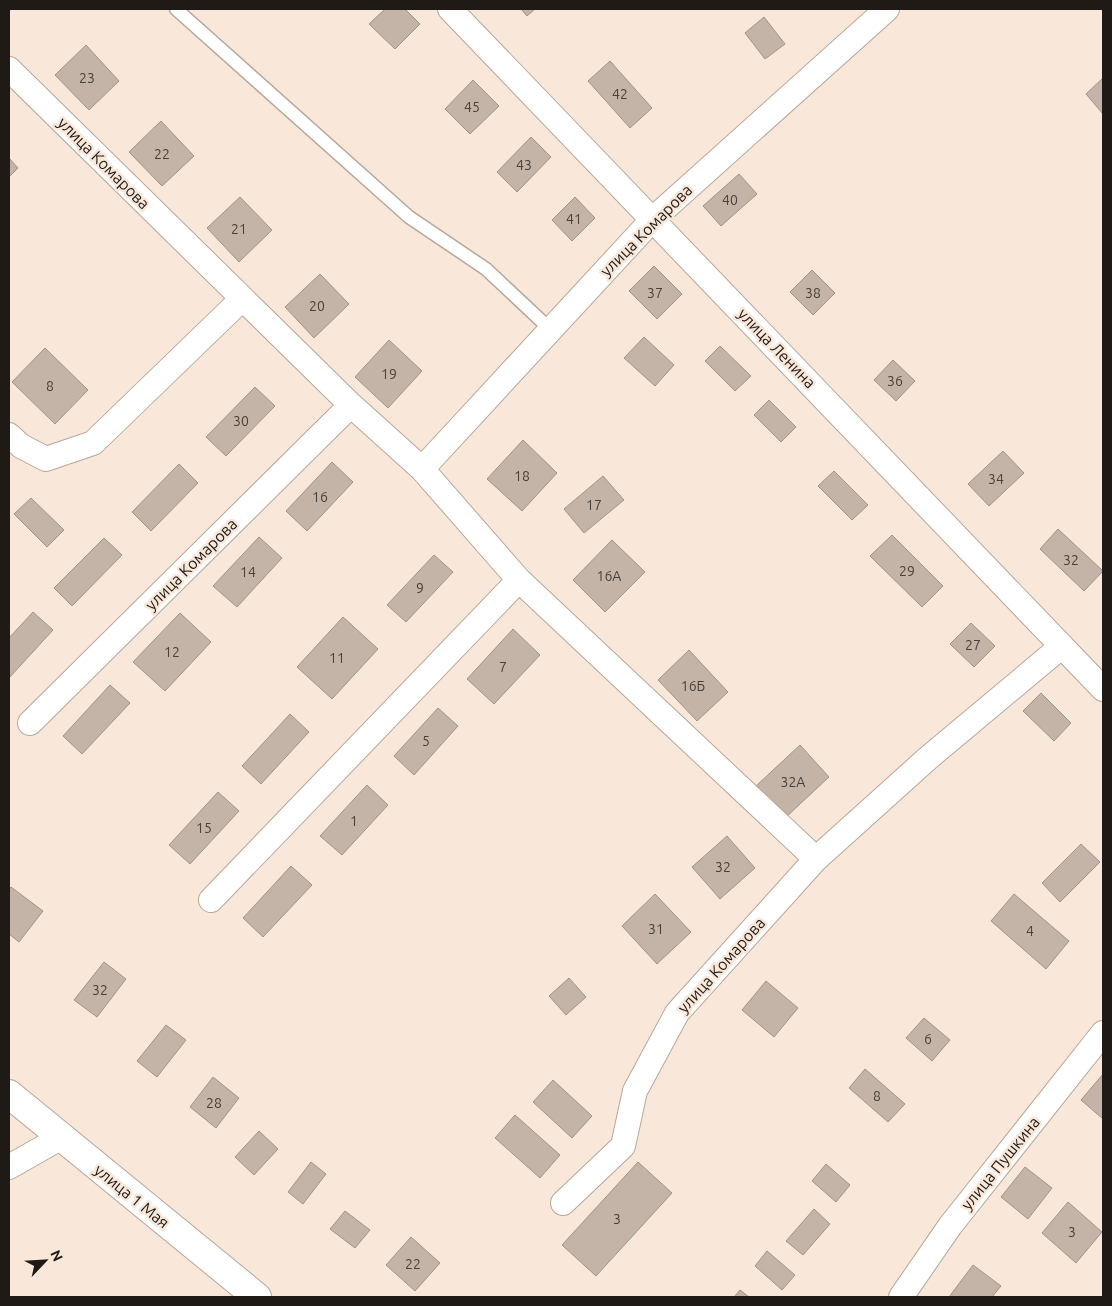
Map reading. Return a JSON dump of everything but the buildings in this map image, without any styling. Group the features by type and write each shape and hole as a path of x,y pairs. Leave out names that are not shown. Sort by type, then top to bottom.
{"main road":[{"name":"улица 1 Мая","path":"9,1094 60,1138 257,1297"}],"street":[{"name":"улица Ленина","path":"450,9 1103,689"},
{"name":"улица Комарова","path":"422,469 653,219 887,9"},
{"name":"улица Комарова","path":"9,69 351,405 422,469 519,580 816,859"},
{"path":"9,435 21,446 46,459 93,443 242,299"},
{"name":"улица Комарова","path":"30,723 351,405"},
{"path":"211,900 519,580"},
{"name":"улица Комарова","path":"563,1202 623,1146 635,1091 677,1013 816,859 927,759 1062,646"},
{"name":"улица Пушкина","path":"902,1297 950,1226 1103,1034"},
{"path":"9,1167 60,1138"}],"lane":[{"path":"176,9 409,217 486,269 551,330"}]}
